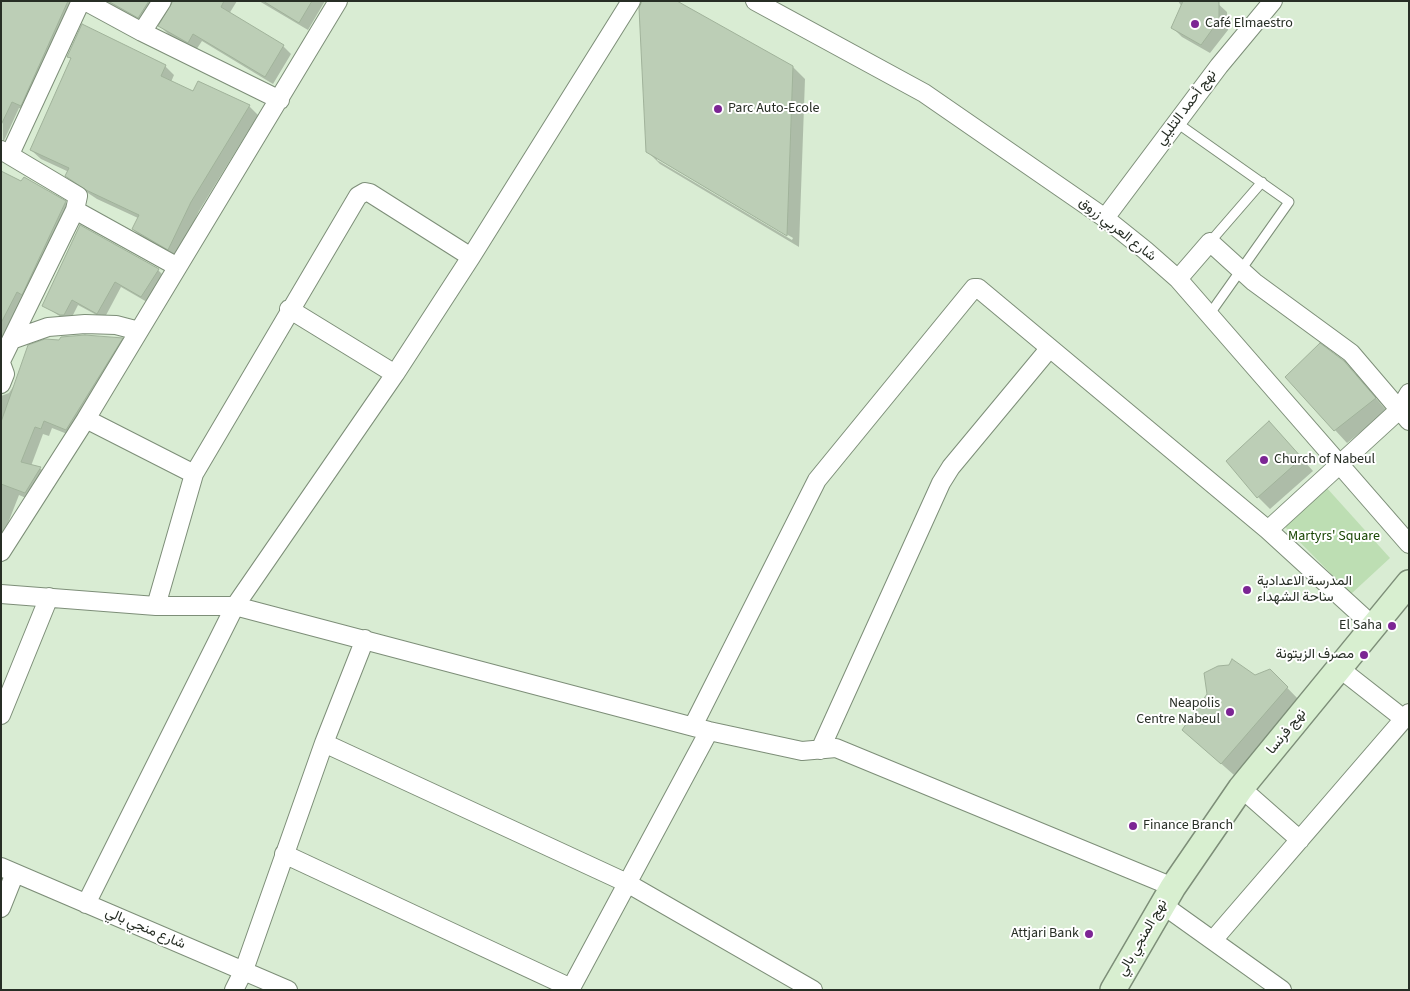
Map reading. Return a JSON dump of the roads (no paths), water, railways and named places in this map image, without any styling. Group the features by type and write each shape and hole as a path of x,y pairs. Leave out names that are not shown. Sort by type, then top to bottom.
{"street":[{"path":"1,384 5,374 1,362 14,339 75,210 78,196 6,152 81,1"},
{"path":"85,1 142,32 280,100"},
{"path":"142,32 162,1"},
{"path":"1,552 86,419 176,266 280,100 338,1"},
{"path":"86,904 234,606 395,374 471,257 631,1"},
{"name":"شارع العربي زروق","path":"755,1 924,93 1104,218 1178,280 1409,544"},
{"name":"نهج أحمد التليلي","path":"1104,218 1273,1"},
{"path":"156,606 194,474 289,309 361,193 370,193 471,257"},
{"path":"75,210 176,266"},
{"path":"1178,280 1210,242 1254,282 1351,354 1404,416"},
{"path":"284,854 571,989 627,883 816,480 970,290 978,288 1268,530 1373,626"},
{"path":"289,309 395,374"},
{"path":"14,339 48,327 84,324 116,325 139,331"},
{"path":"820,750 941,483 951,467 1049,349"},
{"path":"1268,530 1339,465 1404,416 1409,393"},
{"path":"86,419 194,474"},
{"name":"نهج فرنسا","path":"1168,896 1241,788 1409,583"},
{"path":"1,594 156,606 234,606 701,728 802,751 836,748 1168,896 1214,940 1282,990"},
{"path":"1,715 49,597"},
{"path":"234,990 244,970 324,743 365,640"},
{"path":"1214,940 1406,716 1339,668"},
{"path":"324,743 627,883 813,990"},
{"path":"1241,788 1300,840"},
{"path":"1,908 8,870"},
{"name":"شارع منجي بالي","path":"8,870 288,990"},
{"name":"نهج المنجي بالي","path":"1113,990 1168,896"}],"lane":[{"path":"1177,123 1289,202 1208,316"},
{"path":"1210,242 1262,182"}],"place":[{"name":"Café Elmaestro","path":"1195,24"},
{"name":"Parc Auto-Ecole","path":"718,109"},
{"name":"Church of Nabeul","path":"1264,460"},
{"name":"المدرسة الاعدادية ساحة الشهداء","path":"1247,590"},
{"name":"El Saha","path":"1392,626"},
{"name":"مصرف الزيتونة","path":"1364,655"},
{"name":"Neapolis Centre Nabeul","path":"1230,712"},
{"name":"Finance Branch","path":"1133,826"},
{"name":"Attjari Bank","path":"1089,934"}],"park label":[{"name":"Martyrs' Square","path":"1334,537"}]}
